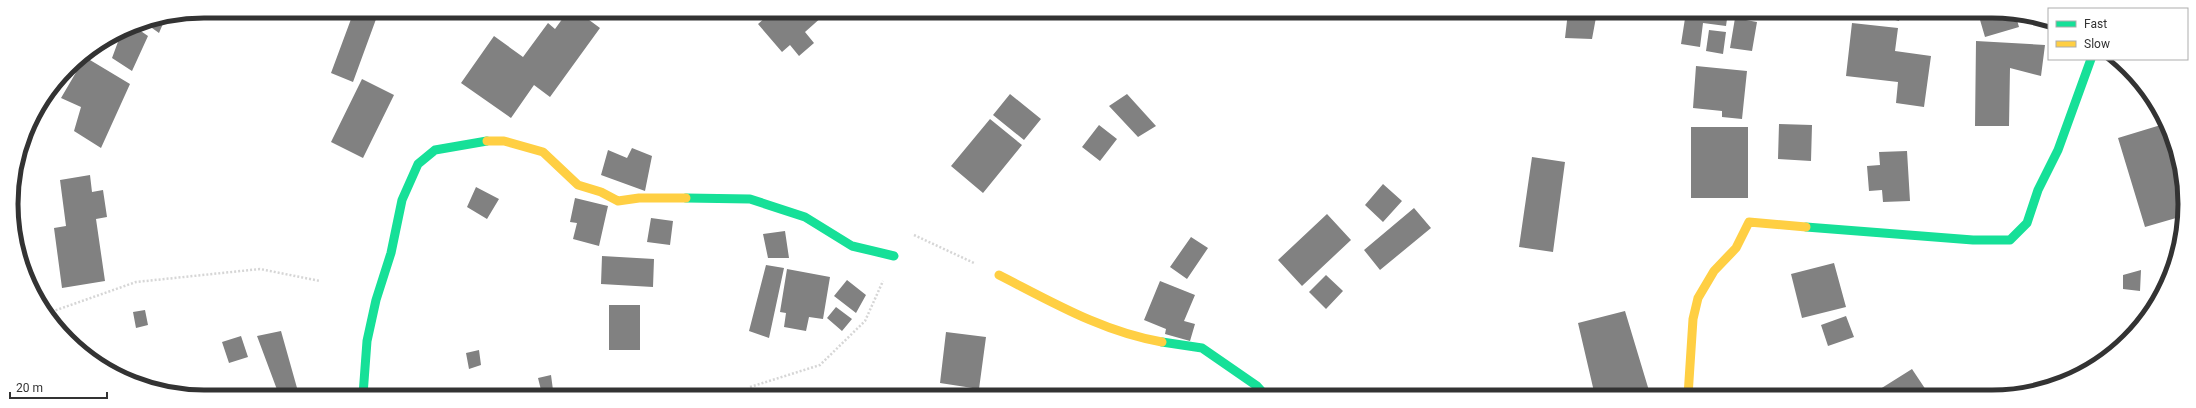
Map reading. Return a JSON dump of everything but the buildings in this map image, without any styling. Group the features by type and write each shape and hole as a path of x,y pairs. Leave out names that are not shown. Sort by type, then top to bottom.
{"street":[{"path":"1688,390 1693,319 1698,298 1714,271 1736,248 1749,222 1973,240 2010,240 2027,223 2038,190 2058,150 2091,60"},
{"path":"363,390 367,341 376,300 391,253 402,200 418,164 435,150 482,141 504,141 543,152 578,185 601,192 618,201 639,198 750,199 805,217 852,246 894,256"},
{"path":"999,275 1094,323 1138,338 1202,348 1261,390"}],"path":[{"path":"750,387 820,365 865,321 905,231 999,275"},
{"path":"52,312 136,282 260,269 320,281"}],"traffic: fast":[{"path":"1806,227 1973,240 2010,240 2027,223 2038,190 2058,150 2091,60"},
{"path":"363,390 367,341 376,300 391,253 402,200 418,164 435,150 487,141"},
{"path":"686,198 750,199 805,217 852,246 894,256"},
{"path":"1162,342 1202,348 1261,390"}],"traffic: slow":[{"path":"487,141 504,141 543,152 578,185 601,192 618,201 639,198 686,198"},
{"path":"1688,390 1693,319 1698,298 1714,271 1736,248 1749,222 1806,227"},
{"path":"999,275 1098,324 1162,342"}]}
